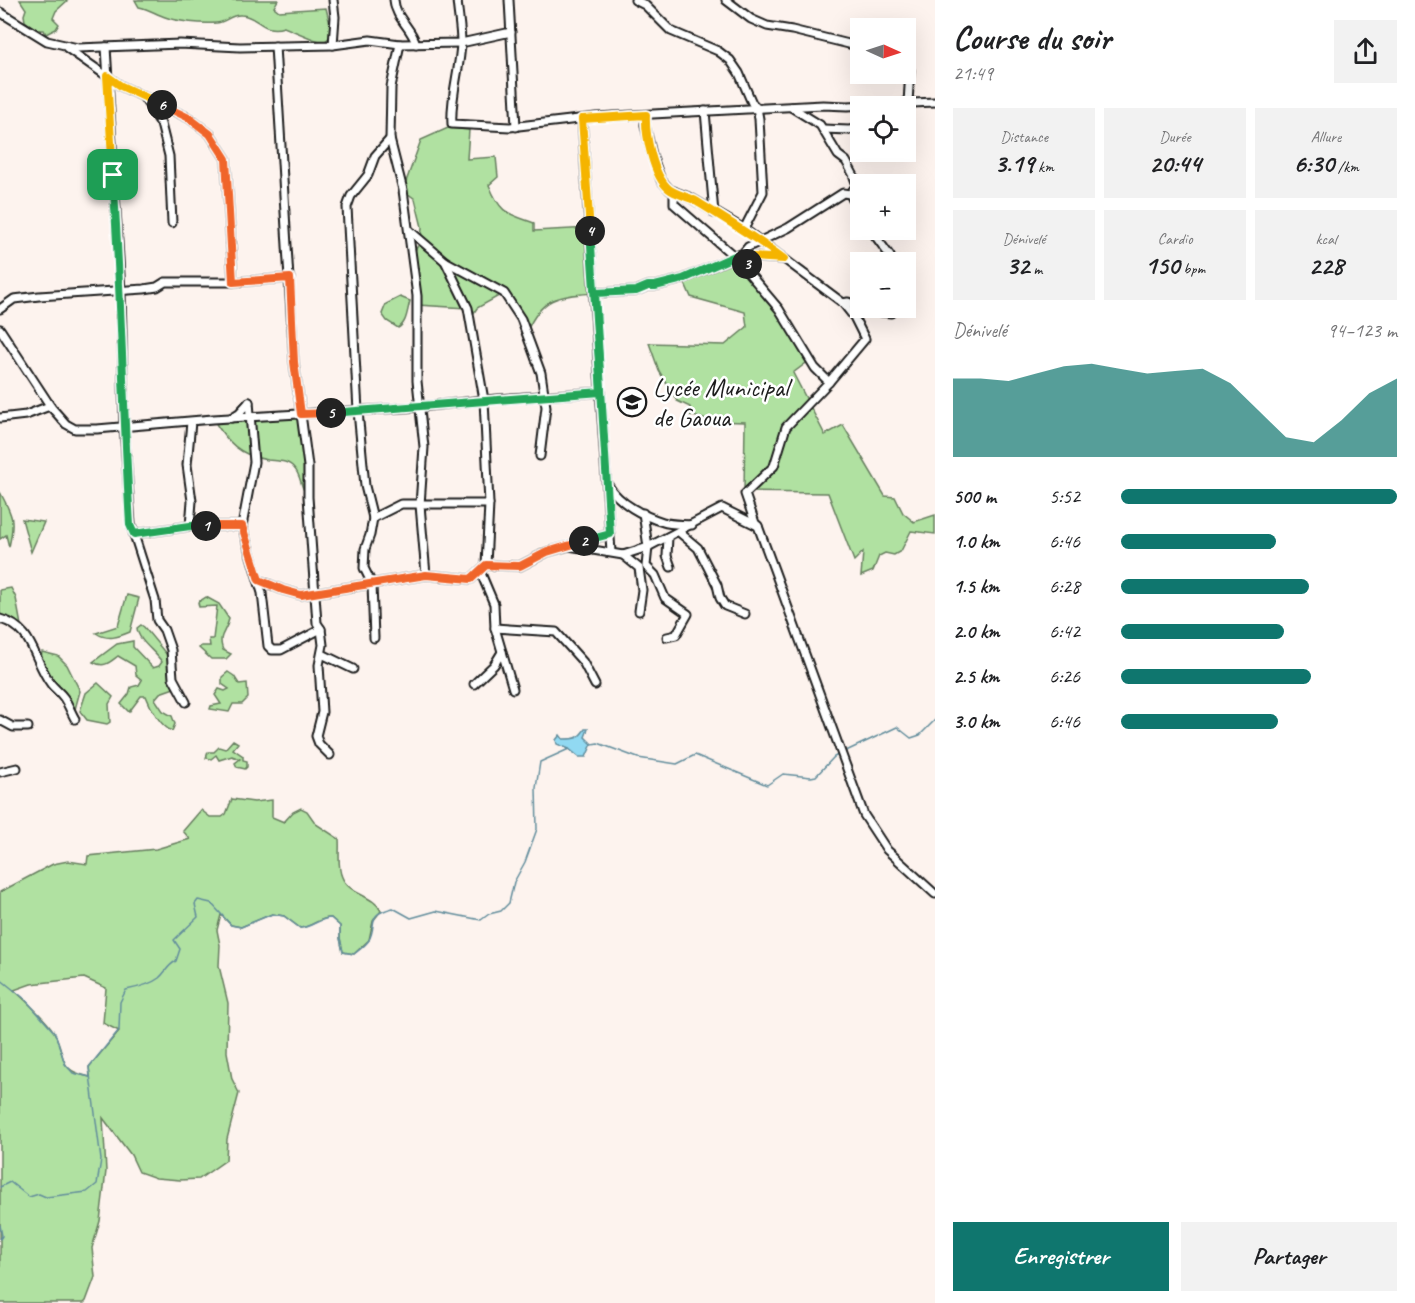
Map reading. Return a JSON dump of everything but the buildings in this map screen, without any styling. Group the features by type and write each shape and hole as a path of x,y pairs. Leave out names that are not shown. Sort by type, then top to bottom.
{"street":[{"path":"333,0 335,17 333,45"},
{"path":"394,0 394,6 414,36 416,44"},
{"path":"457,0 461,43 451,110 452,124 516,127 582,119 705,111 850,106"},
{"path":"509,0 516,127"},
{"path":"635,0 645,5 671,31 718,51 730,60 740,73 752,103 757,108 763,192 744,230"},
{"path":"726,0 751,19 767,26 850,44"},
{"path":"0,12 47,41 78,48 180,44 240,47 333,45 370,40 400,44 461,43 511,32"},
{"path":"400,44 391,87 390,139 403,190 410,231 417,305 419,407 424,447 420,505 426,575"},
{"path":"65,46 121,86 189,118 210,134 226,159 233,282"},
{"path":"275,46 294,362 308,466 317,623 321,629 322,654 319,665 322,712 316,736 319,744 330,755"},
{"path":"106,47 121,291 124,426 130,525 155,600 157,620 164,630 171,650 173,678 186,702"},
{"path":"144,98 161,124 169,156 172,223"},
{"path":"916,103 935,102"},
{"path":"595,293 636,291 648,286 683,279 743,253 748,246 789,228 843,193 849,194 857,186 853,174 820,124 790,107"},
{"path":"705,111 714,213"},
{"path":"646,115 645,125 656,168 661,180 670,190 691,198 744,230 843,303 854,317 865,339 830,382 786,427 774,466 745,494 864,815 887,850 935,894"},
{"path":"582,119 611,552"},
{"path":"823,129 850,130"},
{"path":"374,638 372,584 364,568 365,549 373,518 365,486 358,411 347,207 351,196 368,175 375,156 390,139"},
{"path":"674,191 674,204 735,256 779,309 814,368 830,382"},
{"path":"410,231 445,261 504,293 521,319 541,373 546,407 540,456"},
{"path":"744,267 753,257 784,259"},
{"path":"445,261 468,308 484,400 489,504 486,565"},
{"path":"0,309 14,299 144,290 165,282 233,282 290,278"},
{"path":"843,303 850,303"},
{"path":"0,328 51,407 66,424 75,429 419,407 601,392"},
{"path":"230,418 239,413 249,402 254,462 242,526 262,593 267,642 272,650 281,650 321,629"},
{"path":"0,418 26,415 47,406 51,407"},
{"path":"190,423 187,465 192,501 190,526"},
{"path":"607,482 614,495 643,513 664,522 692,525"},
{"path":"373,518 401,504 489,504"},
{"path":"623,555 648,547 722,508 758,526"},
{"path":"643,513 648,547 646,566 655,575 665,598 688,614 676,635 667,637"},
{"path":"134,534 190,526 242,526"},
{"path":"679,531 698,548 725,606 745,614"},
{"path":"259,580 301,595 426,575 471,579 486,565 520,566 547,552 610,534"},
{"path":"668,537 667,556 671,567"},
{"path":"568,546 623,555 639,568 642,590 639,611"},
{"path":"480,570 494,604 495,627 513,689"},
{"path":"0,619 10,622 26,637 36,651 51,683 63,696 75,719"},
{"path":"495,627 556,632 583,662 595,685"},
{"path":"474,684 494,665 502,652"},
{"path":"322,654 353,669"},
{"path":"0,720 13,727 27,727"},
{"path":"0,772 17,768"}],"green space":[{"path":"20,0 68,0 56,11 53,18 59,24 56,29 46,34 44,30 37,30 25,21 26,9"},
{"path":"135,0 278,0 274,7 279,11 326,8 331,36 324,42 284,27 277,29 265,27 252,18 241,15 216,23 177,20 139,7"},
{"path":"448,128 469,130 467,159 496,157 498,177 489,185 497,202 506,211 534,223 534,231 590,228 595,293 571,295 553,300 538,312 526,333 504,293 477,308 470,319 467,308 417,305 412,255 421,241 422,227 415,199 403,190 421,140"},
{"path":"735,257 779,309 810,360 793,373 825,435 843,425 885,496 895,497 903,513 914,522 935,515 935,534 911,531 901,551 894,555 885,553 879,556 873,571 861,576 863,552 854,561 828,493 744,492 745,422 710,421 690,415 690,407 677,401 659,371 649,343 725,345 747,327 745,312 691,297 683,279"},
{"path":"400,297 410,301 405,320 398,328 387,321 382,314 386,304"},
{"path":"301,414 308,497 292,465 282,461 258,458 235,447 213,419"},
{"path":"0,492 12,518 9,547 6,535 0,539"},
{"path":"22,519 44,522 31,552"},
{"path":"11,588 16,598 22,631 0,617 0,590"},
{"path":"127,595 139,598 130,632 109,638 96,633 118,626"},
{"path":"206,597 219,604 229,619 221,641 223,650 231,654 226,659 211,659 199,648 210,646 209,639 213,639 217,606 199,607 198,602"},
{"path":"141,625 172,661 177,687 160,693 155,699 163,711 172,716 175,724 172,731 160,721 146,696 141,696 129,712 121,704 129,694 131,687 139,685 142,680 136,675 135,666 118,656 103,665 93,662 117,644 133,641 133,647 153,668 159,666 162,662 138,633 137,628"},
{"path":"42,652 58,656 67,665 80,691 74,713 41,659"},
{"path":"228,672 239,684 247,683 248,698 242,704 233,704 229,712 210,709 211,706 221,704 215,695 219,689 225,691 229,689 222,684 222,677"},
{"path":"98,683 113,697 109,704 110,722 107,724 87,720 80,711 86,693"},
{"path":"233,740 238,743 233,749 243,756 243,760 247,761 245,769 237,767 235,763 240,759 232,756 219,760 216,755 211,759 206,758 208,752 214,752 219,747 225,749"},
{"path":"232,799 254,802 272,800 272,817 284,822 293,812 301,808 307,811 316,824 339,839 340,869 345,883 373,901 381,911 373,921 369,940 354,954 343,952 340,926 331,918 300,928 284,916 272,914 241,927 231,925 221,915 217,930 220,945 219,966 228,1003 227,1052 232,1079 239,1093 227,1139 226,1160 199,1179 156,1178 139,1172 131,1155 103,1118 106,1171 100,1221 92,1248 95,1277 86,1301 84,1303 0,1303 0,892 53,864 68,861 87,864 88,856 156,849 190,839 183,831 201,810 210,817 222,817 226,814","holes":["84,978 106,988 103,1023 119,1031 89,1067 90,1077 72,1071 68,1067 52,1030 14,990 31,984"]}],"water":[{"path":"588,729 585,737 592,744 586,757 579,757 569,749 557,744 556,740 560,735 563,739 574,738"}],"waterway":[{"path":"844,752 897,727 911,738 920,735 935,720"},
{"path":"592,744 598,743 638,758 677,764 695,755 767,785 783,774 816,776 834,757 840,754"},
{"path":"0,1187 10,1182 29,1197 39,1194 46,1197 87,1192 97,1184 101,1160 89,1067 119,1030 120,1002 126,990 155,980 176,961 180,949 174,940 198,917 195,904 198,900 211,903 231,925 241,927 272,914 284,916 300,928 331,918 340,926 343,952 354,954 369,940 375,917 393,908 411,918 436,911 481,920 489,914 501,911 509,903 514,882 525,862 537,829 536,788 540,762 569,749"},
{"path":"0,979 25,999 55,1033 65,1064 73,1073 90,1077"},
{"path":"0,1225 2,1236 0,1239"}],"place":[{"name":"Lycée Municipal de Gaoua","path":"632,402"}],"route":[{"path":"107,76 144,98 189,118 210,134 226,159 233,282 290,278 294,362 301,414 601,392 582,119 646,115 645,125 656,168 661,180 670,190 691,198 744,230 784,259 753,257 744,267 735,256 683,279 648,286 636,291 595,293 610,534 547,552 520,566 486,565 471,579 426,575 301,595 259,580 242,526 190,526 134,534 130,525 124,426 121,291 113,175 107,76"}]}
